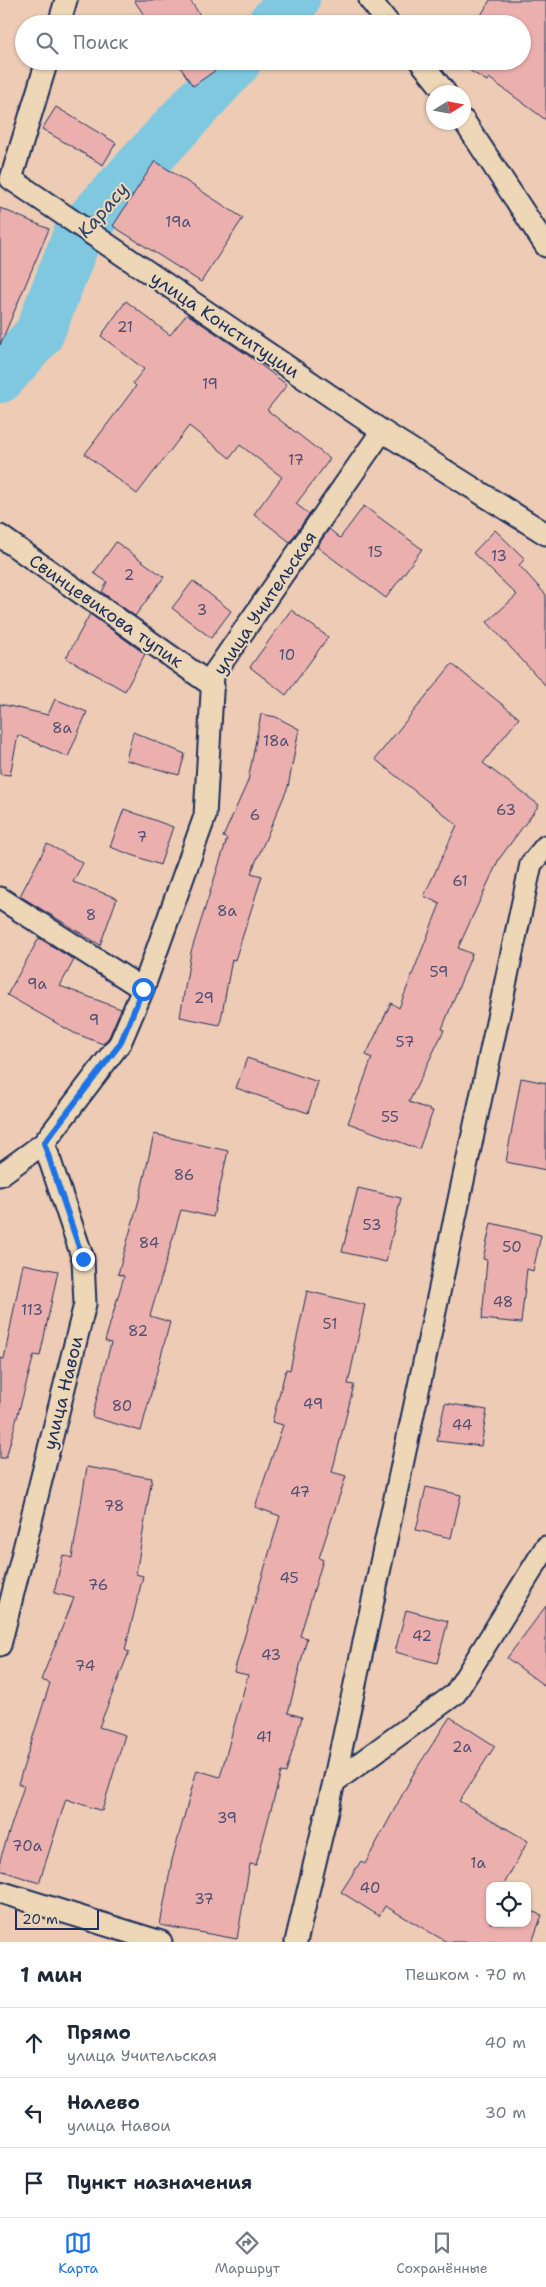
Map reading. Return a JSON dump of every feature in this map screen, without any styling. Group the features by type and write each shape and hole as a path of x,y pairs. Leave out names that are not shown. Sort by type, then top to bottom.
{"street":[{"path":"62,15 66,0"},
{"path":"370,0 382,15"},
{"name":"улица Конституции","path":"44,70 11,179 382,431 546,534"},
{"path":"427,70 439,85"},
{"path":"470,130 544,234"},
{"name":"улица Учительская","path":"0,1175 44,1143 120,1044 143,989 205,816 213,675 382,431"},
{"name":"Свинцевикова тупик","path":"0,536 212,686"},
{"path":"296,1942 334,1782 531,864 546,846"},
{"path":"0,898 143,989"},
{"name":"улица Навои","path":"0,1645 85,1304 83,1259 44,1143"},
{"path":"334,1782 455,1694 546,1547"},
{"path":"0,1892 161,1942"}],"building":[{"path":"134,0 190,0 200,15 144,15"},
{"path":"490,0 546,0 546,120 489,78 487,81 469,70 531,70 531,15 481,15"},
{"path":"182,70 216,70 193,86"},
{"path":"56,107 116,143 103,165 42,129"},
{"path":"155,161 243,218 201,282 113,226"},
{"path":"0,208 49,229 0,345"},
{"path":"126,301 170,335 187,314 249,356 287,385 267,410 330,459 296,504 309,514 290,542 254,514 282,477 240,445 230,458 189,426 137,494 85,454 136,386 133,383 144,369 101,336"},
{"path":"364,506 422,549 386,598 317,547 329,529 340,538"},
{"path":"495,530 525,559 519,565 546,595 546,686 487,622 517,595 473,553"},
{"path":"116,542 164,577 135,616 102,592 107,582 94,573"},
{"path":"193,581 231,611 211,638 172,608"},
{"path":"291,610 328,637 286,695 250,667"},
{"path":"90,614 145,654 125,691 66,658"},
{"path":"452,664 519,718 483,763 539,805 499,859 458,948 472,954 442,1029 444,1030 409,1102 433,1111 419,1149 348,1123 372,1058 366,1055 391,1003 399,1008 440,904 424,896 457,825 375,759"},
{"path":"55,699 87,712 68,757 18,735 10,775 0,774 0,704 48,715"},
{"path":"261,714 276,717 299,729 288,787 251,873 262,876 235,960 232,959 220,1025 180,1017 191,952 227,839 223,837 248,781"},
{"path":"133,732 185,754 179,775 126,760"},
{"path":"124,809 173,827 160,865 110,847"},
{"path":"47,844 83,863 73,882 117,898 100,945 20,896"},
{"path":"39,938 74,960 60,986 121,1009 109,1037 103,1044 74,1033 7,995"},
{"path":"247,1058 318,1082 308,1113 236,1088"},
{"path":"521,1078 546,1083 546,1170 506,1162"},
{"path":"154,1134 228,1151 213,1217 181,1210 150,1316 170,1322 141,1431 92,1417 111,1343 105,1341 124,1276 118,1274 139,1200"},
{"path":"358,1188 401,1198 386,1262 342,1252"},
{"path":"491,1223 541,1235 533,1271 527,1269 521,1323 482,1319 487,1260 483,1259"},
{"path":"23,1264 58,1271 40,1356 34,1355 6,1458 0,1458 0,1358 4,1359"},
{"path":"307,1291 365,1305 348,1384 354,1385 332,1472 346,1476 319,1558 323,1560 300,1636 307,1638 288,1713 302,1717 286,1773 281,1772 256,1865 250,1864 237,1939 160,1925 172,1860 197,1770 220,1777 248,1675 234,1672 280,1516 255,1507 283,1425 272,1422 286,1369 290,1370"},
{"path":"445,1403 487,1410 481,1446 437,1441"},
{"path":"87,1467 152,1478 136,1574 143,1576 125,1650 129,1652 99,1727 125,1735 102,1811 66,1799 39,1883 0,1870 0,1860 24,1786 18,1784 50,1683 41,1680 74,1598 54,1593 63,1555 72,1558"},
{"path":"426,1487 461,1495 451,1538 416,1530"},
{"path":"546,1606 546,1687 507,1658"},
{"path":"406,1610 448,1621 437,1663 395,1652"},
{"path":"450,1717 495,1746 459,1801 528,1841 505,1882 486,1882 486,1927 531,1927 531,1911 542,1915 532,1942 447,1942 385,1906 379,1916 341,1892 361,1861 365,1864 415,1771"}],"waterway":[{"name":"Карасу","path":"281,15 295,0"},
{"name":"Карасу","path":"0,378 39,334 78,234 229,70"}],"route":[{"path":"83,1259 44,1143 120,1044 143,989"}]}
